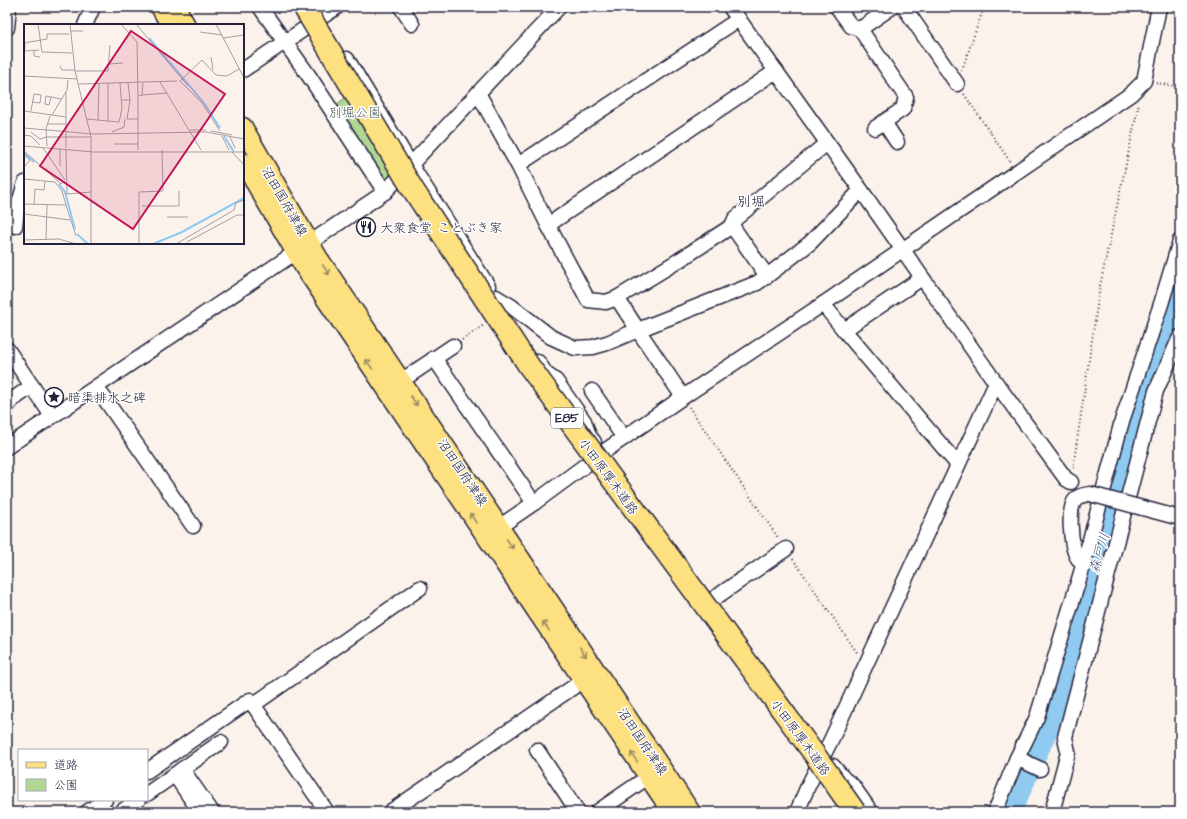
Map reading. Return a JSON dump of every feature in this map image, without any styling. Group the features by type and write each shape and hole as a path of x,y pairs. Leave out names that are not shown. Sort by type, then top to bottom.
{"highway":[{"name":"小田原厚木道路","path":"292,7 394,183 605,496 799,757 838,812"},
{"name":"小田原厚木道路","path":"304,7 412,188 528,366 815,755 855,812"}],"main road":[{"path":"160,7 169,24"},
{"path":"176,7 185,24"},
{"name":"沼田国府津線","path":"244,130 302,248 401,381 499,527 648,777 672,812"},
{"name":"沼田国府津線","path":"244,163 589,676 691,812"}],"street":[{"path":"7,28 9,7"},
{"path":"85,24 93,7"},
{"path":"260,7 386,192"},
{"path":"244,69 284,43 319,12 336,7"},
{"path":"401,7 412,24"},
{"path":"7,447 386,192 559,7"},
{"path":"730,7 861,190 996,383 1066,479 1071,482"},
{"path":"837,7 851,26 860,29 906,97 903,109 879,125 898,142"},
{"path":"860,29 892,7"},
{"path":"904,7 957,84"},
{"path":"499,527 683,397 823,304 1131,94 1144,81 1159,7"},
{"path":"319,12 411,165 546,374 556,381 584,421 590,436 602,453 712,600 824,754 844,779 852,785 871,812"},
{"path":"518,165 739,19"},
{"path":"548,225 776,71"},
{"path":"478,93 518,165 588,300 606,302 617,298 732,226 735,219 827,144"},
{"path":"14,218 24,186"},
{"path":"496,297 511,306 551,337 575,348 593,347 607,343 757,283 810,243 861,190"},
{"path":"732,226 767,276"},
{"path":"995,812 1017,758 1037,717 1083,566 1122,422 1180,242"},
{"path":"844,330 922,278"},
{"path":"617,298 683,397"},
{"path":"823,304 958,465"},
{"path":"1052,812 1068,752 1065,737 1156,392 1180,337"},
{"path":"401,381 453,346"},
{"path":"7,349 52,416"},
{"path":"434,358 534,503"},
{"path":"797,812 996,383"},
{"path":"7,406 12,400 32,386"},
{"path":"592,391 624,438"},
{"path":"102,395 193,526"},
{"path":"1083,566 1076,554 1070,514 1076,498 1090,494 1180,518"},
{"path":"712,600 786,549"},
{"path":"253,705 420,588"},
{"path":"390,812 589,676"},
{"path":"148,770 250,700 327,812"},
{"path":"148,793 221,742"},
{"path":"537,750 578,812"},
{"path":"1017,758 1040,769"},
{"path":"178,772 200,812"},
{"path":"178,772 212,812"},
{"path":"597,812 648,777"},
{"path":"87,812 104,801"},
{"path":"121,812 137,801"}],"path":[{"path":"984,7 957,84 1017,172"},
{"path":"1071,482 1100,286 1144,81 1180,87"},
{"path":"453,346 485,324"},
{"path":"683,397 866,665"}],"green space":[{"name":"別堀公園","path":"359,88 405,165 386,184 333,107"}],"waterway":[{"name":"森戸川","path":"1012,812 1048,731 1133,430 1166,341 1180,292"}],"place":[{"name":"大衆食堂 ことぶき家","path":"366,227"},
{"name":"暗渠排水之碑","path":"54,397"}],"district":[{"name":"別堀","path":"751,201"}]}
